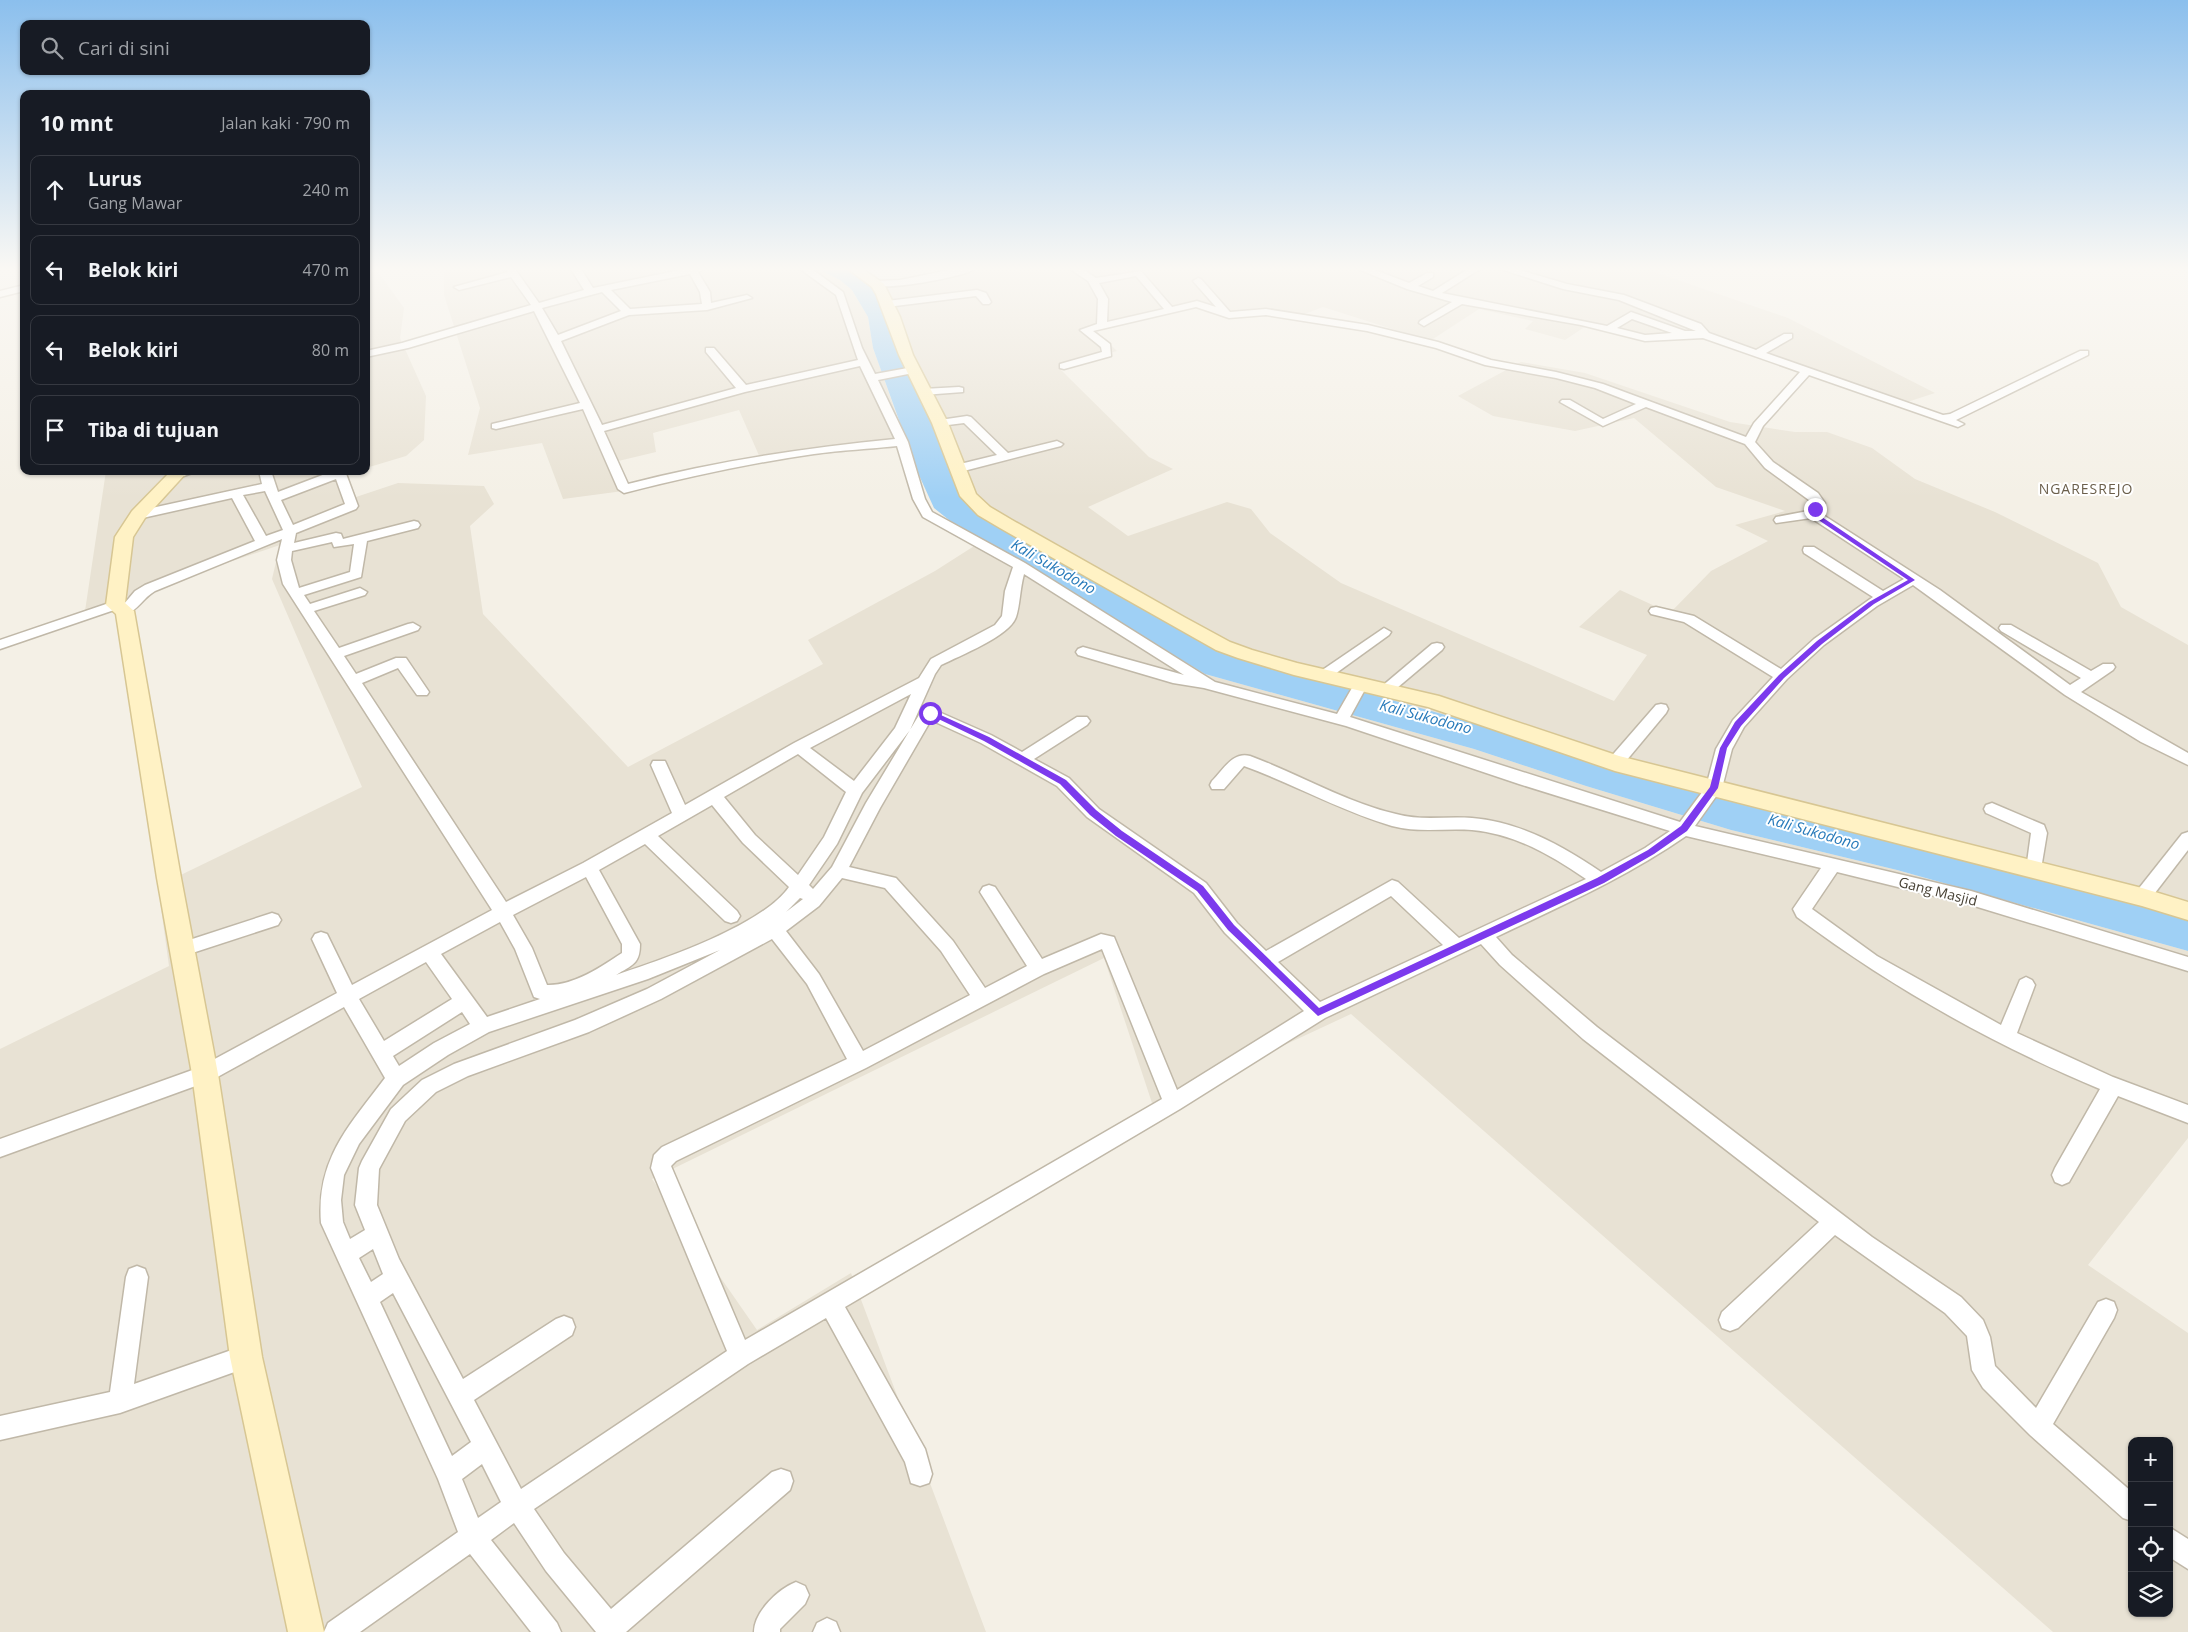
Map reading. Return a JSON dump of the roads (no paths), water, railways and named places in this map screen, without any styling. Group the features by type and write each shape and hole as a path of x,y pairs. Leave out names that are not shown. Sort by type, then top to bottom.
{"main road":[{"path":"903,345 912,370 940,423 956,469 968,496 984,511 1223,646 1294,670 1432,701 1615,763 2142,897 2188,911"},
{"path":"181,475 138,515 124,537 120,608 205,1074 246,1357 306,1632"}],"street":[{"path":"370,353 407,345"},
{"path":"557,345 598,429 624,489 675,475 737,462 816,450 902,442"},
{"path":"856,345 875,377 902,442 919,499 927,514 1026,570 1210,685"},
{"path":"1064,366 1108,354 1105,345"},
{"path":"1438,345 1489,364 1556,375 1599,386 1749,442 1769,465 1814,496 1819,503 1813,514"},
{"path":"1734,345 1951,421 1953,417 2084,353"},
{"path":"1758,353 1772,345"},
{"path":"710,350 743,389"},
{"path":"598,429 743,389 865,362"},
{"path":"875,377 912,370"},
{"path":"1749,442 1758,424 1807,371"},
{"path":"923,392 959,390"},
{"path":"1566,402 1603,424 1644,404"},
{"path":"496,426 586,405"},
{"path":"940,423 967,419 1006,457"},
{"path":"956,469 1057,444"},
{"path":"266,475 269,486 290,532 284,560 290,584 503,912 523,948 541,992 550,994 565,990 618,966 631,956 631,944 589,868"},
{"path":"275,498 334,475"},
{"path":"0,645 120,608 144,591 352,506 341,475"},
{"path":"138,515 269,486"},
{"path":"236,493 263,543"},
{"path":"1780,520 1813,514 1912,580 1935,593 2070,692 2146,738 2188,760"},
{"path":"288,548 336,537 339,544 414,525"},
{"path":"296,593 356,574 361,538"},
{"path":"1809,550 1883,597"},
{"path":"781,1481 612,1629 509,1510 481,1450 460,1395 395,1280 362,1244 332,1223 330,1200 334,1174 352,1137 396,1078 441,1049 482,1026 642,974 716,944 777,911 789,900 806,894 855,790 902,730 916,704 924,681 940,658 1000,628 1009,617 1012,591 1026,570"},
{"path":"337,1632 509,1510 740,1356 1173,1103 1318,1012 1600,880 1651,852 1686,826 1713,789 1724,748 1738,724 1782,676 1820,642 1883,597 1912,580"},
{"path":"307,609 360,592"},
{"path":"1656,611 1689,619 1782,676"},
{"path":"336,654 414,627"},
{"path":"2006,628 2090,677"},
{"path":"1323,676 1384,632"},
{"path":"1386,690 1437,647"},
{"path":"1083,652 1172,678 1210,685"},
{"path":"354,681 401,661 422,692"},
{"path":"2070,692 2090,677 2108,667"},
{"path":"0,1148 205,1074 348,995 589,868 799,747 924,681"},
{"name":"Gang Masjid","path":"1210,685 1342,718 1686,826 1971,898 2188,964"},
{"path":"1342,718 1360,686"},
{"path":"1615,763 1661,709"},
{"path":"548,1632 477,1534 451,1472 368,1296 362,1244 369,1168 398,1115 429,1086 461,1070 582,1026 646,998 775,928 806,894 838,871 872,807 929,713 986,739 1063,782 1093,812 1119,833 1200,888 1231,928 1318,1012"},
{"path":"1023,759 1082,720"},
{"path":"799,747 855,790"},
{"path":"1218,785 1238,762 1246,760 1318,792 1395,821 1481,825 1527,836 1556,850 1600,880"},
{"path":"659,765 681,815"},
{"path":"714,796 749,839 806,894"},
{"path":"1992,808 2038,829 2034,870"},
{"path":"646,835 731,916"},
{"path":"2142,897 2188,838"},
{"path":"1832,864 1802,906 1803,912 1869,960 1939,1002 2007,1036 2113,1086 2188,1114"},
{"path":"838,871 890,883 947,946 983,999"},
{"path":"1264,960 1392,887 1457,946"},
{"path":"989,892 1038,969"},
{"path":"183,949 272,920"},
{"path":"775,928 812,979 859,1062"},
{"path":"1483,934 1506,960 1590,1032 1835,1221 1953,1305 1964,1316 1979,1337 1984,1370 2014,1405 2128,1506"},
{"path":"321,938 348,995 396,1078"},
{"path":"740,1356 661,1168 661,1162 668,1154 859,1062 1038,969 1101,941 1108,942 1173,1103"},
{"path":"429,952 482,1026"},
{"path":"2007,1036 2026,985"},
{"path":"381,1053 464,1001"},
{"path":"2062,1175 2113,1086"},
{"path":"1730,1320 1835,1221"},
{"path":"120,1401 137,1277"},
{"path":"368,1296 395,1280"},
{"path":"831,1304 916,1458 920,1474"},
{"path":"2038,1427 2106,1310"},
{"path":"460,1395 564,1327"},
{"path":"0,1428 120,1401 246,1357"},
{"path":"451,1472 481,1450"},
{"path":"2173,1543 2188,1556"},
{"path":"767,1632 767,1624 796,1595"}],"water":[{"name":"Kali Sukodono","path":"873,345 900,345 948,464 962,490 1227,650 1306,676 1513,734 2188,914 2188,951 1897,870 1731,830 1586,786 1474,749 1205,674 949,520 934,508 918,473"}],"district":[{"name":"NGARESREJO","path":"2086,488"}]}
